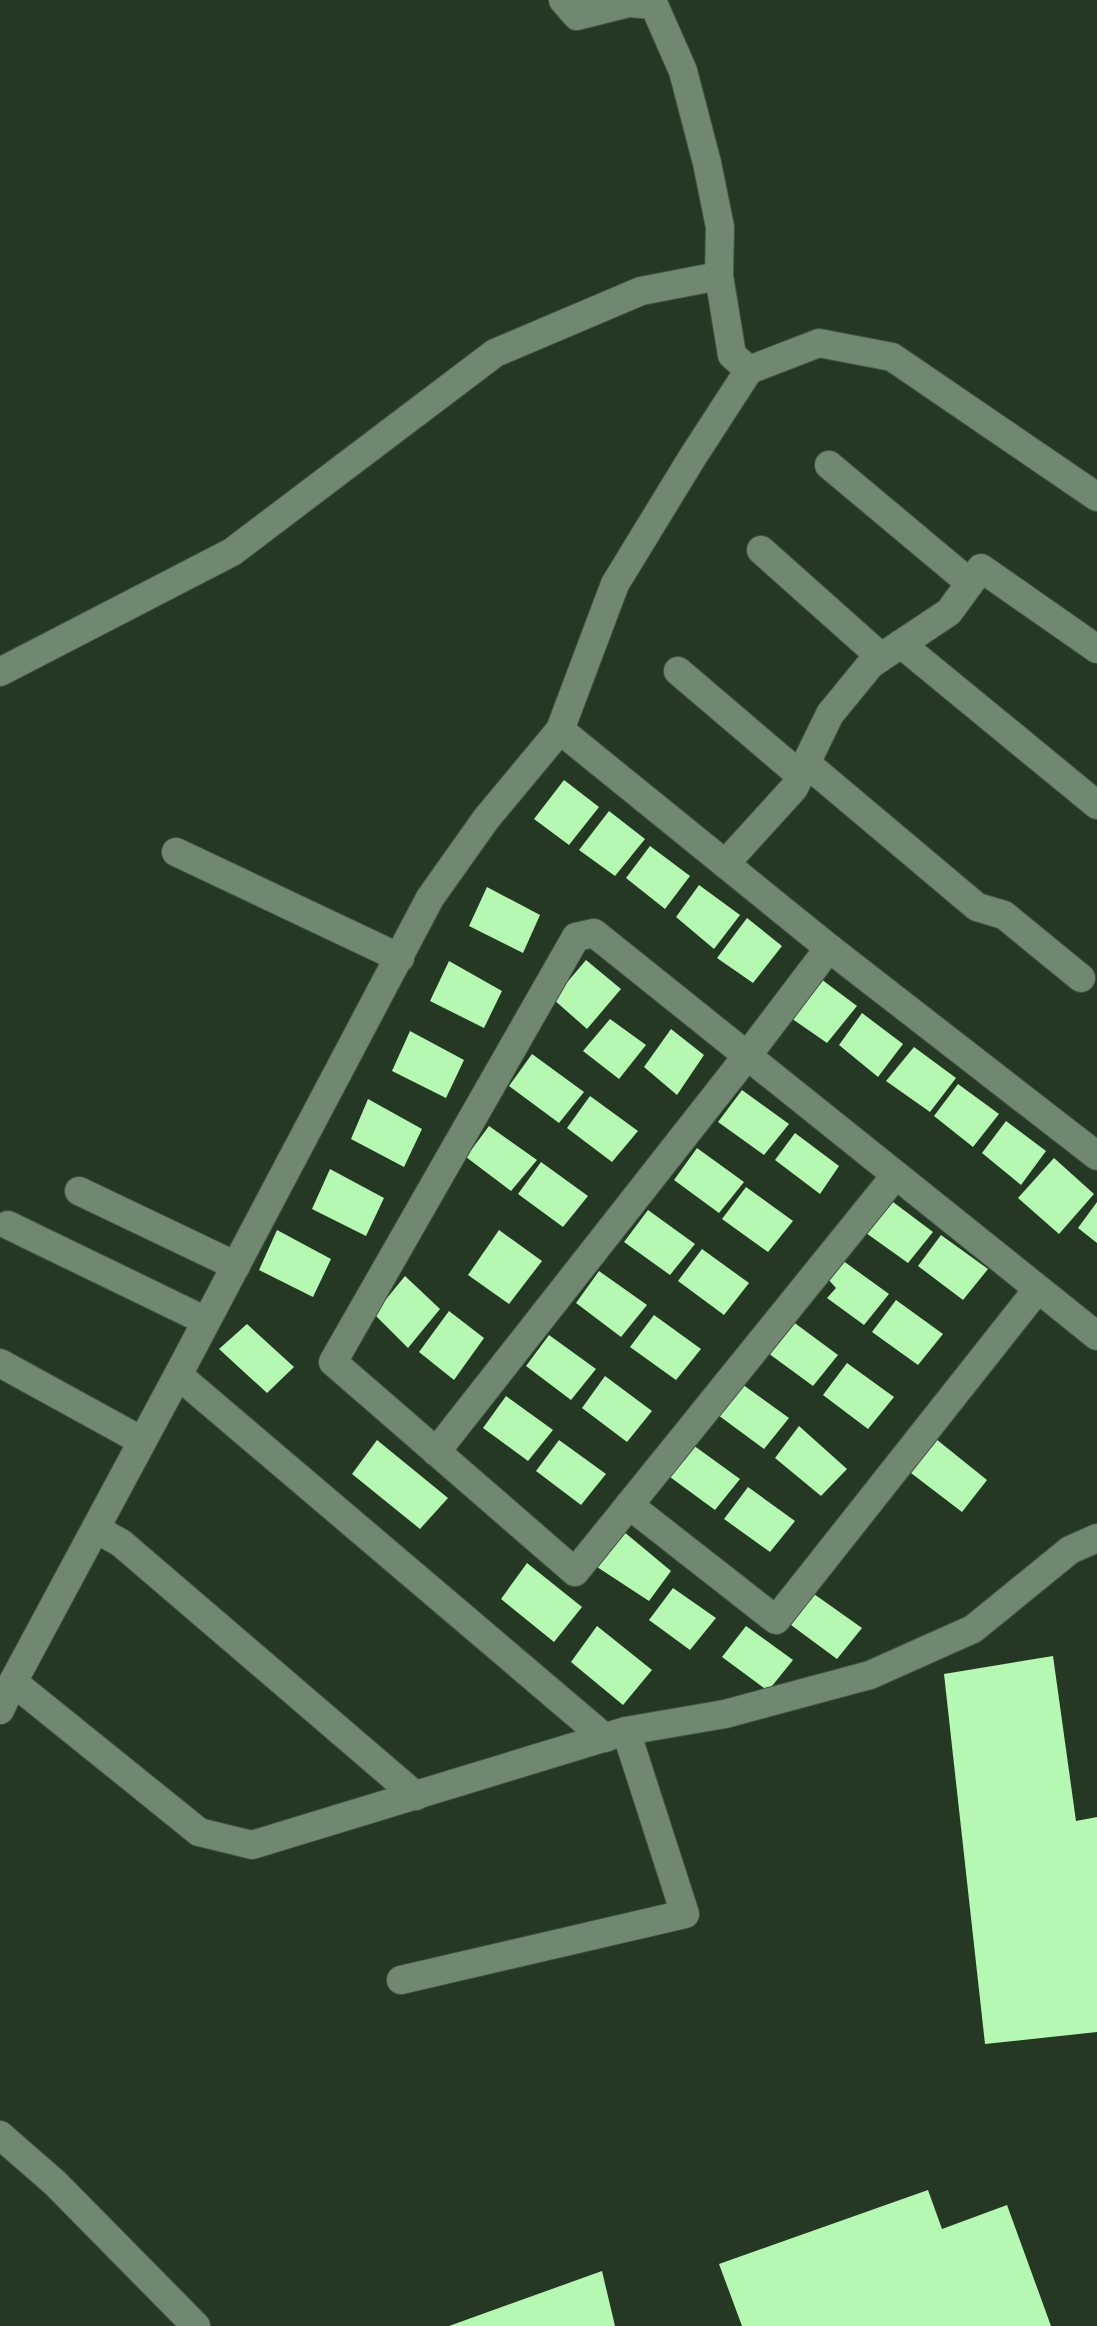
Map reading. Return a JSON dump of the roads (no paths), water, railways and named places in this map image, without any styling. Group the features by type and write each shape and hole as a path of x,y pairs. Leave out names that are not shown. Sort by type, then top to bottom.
{"street":[{"path":"563,0 577,16 629,3 654,5 683,71 708,163 720,227 719,276 732,356 749,370"},
{"path":"0,672 232,552 495,353 640,291 719,276"},
{"path":"1097,497 892,357 819,343 749,370 692,458 615,584 560,730 480,827 430,898 400,958 96,1529 4,1697 199,1832 252,1845 616,1734 726,1714 870,1674 974,1629 1070,1550 1097,1538"},
{"path":"829,465 970,583"},
{"path":"761,550 891,651 1097,805"},
{"path":"725,864 794,788 830,714 871,664 949,612 981,568 1097,649"},
{"path":"678,671 977,908 1004,915 1081,978"},
{"path":"560,730 829,948 1097,1156"},
{"path":"176,852 400,958"},
{"path":"895,1176 575,1572 332,1362 576,938 594,933 1037,1290 1097,1336"},
{"path":"436,1452 747,1056 829,948"},
{"path":"79,1191 236,1266"},
{"path":"8,1225 206,1321"},
{"path":"630,1505 776,1620 1037,1290"},
{"path":"0,1363 142,1441"},
{"path":"178,1375 616,1734 685,1914 401,1980"},
{"path":"96,1529 121,1543 416,1796"},
{"path":"0,2135 55,2183 196,2326"}]}
